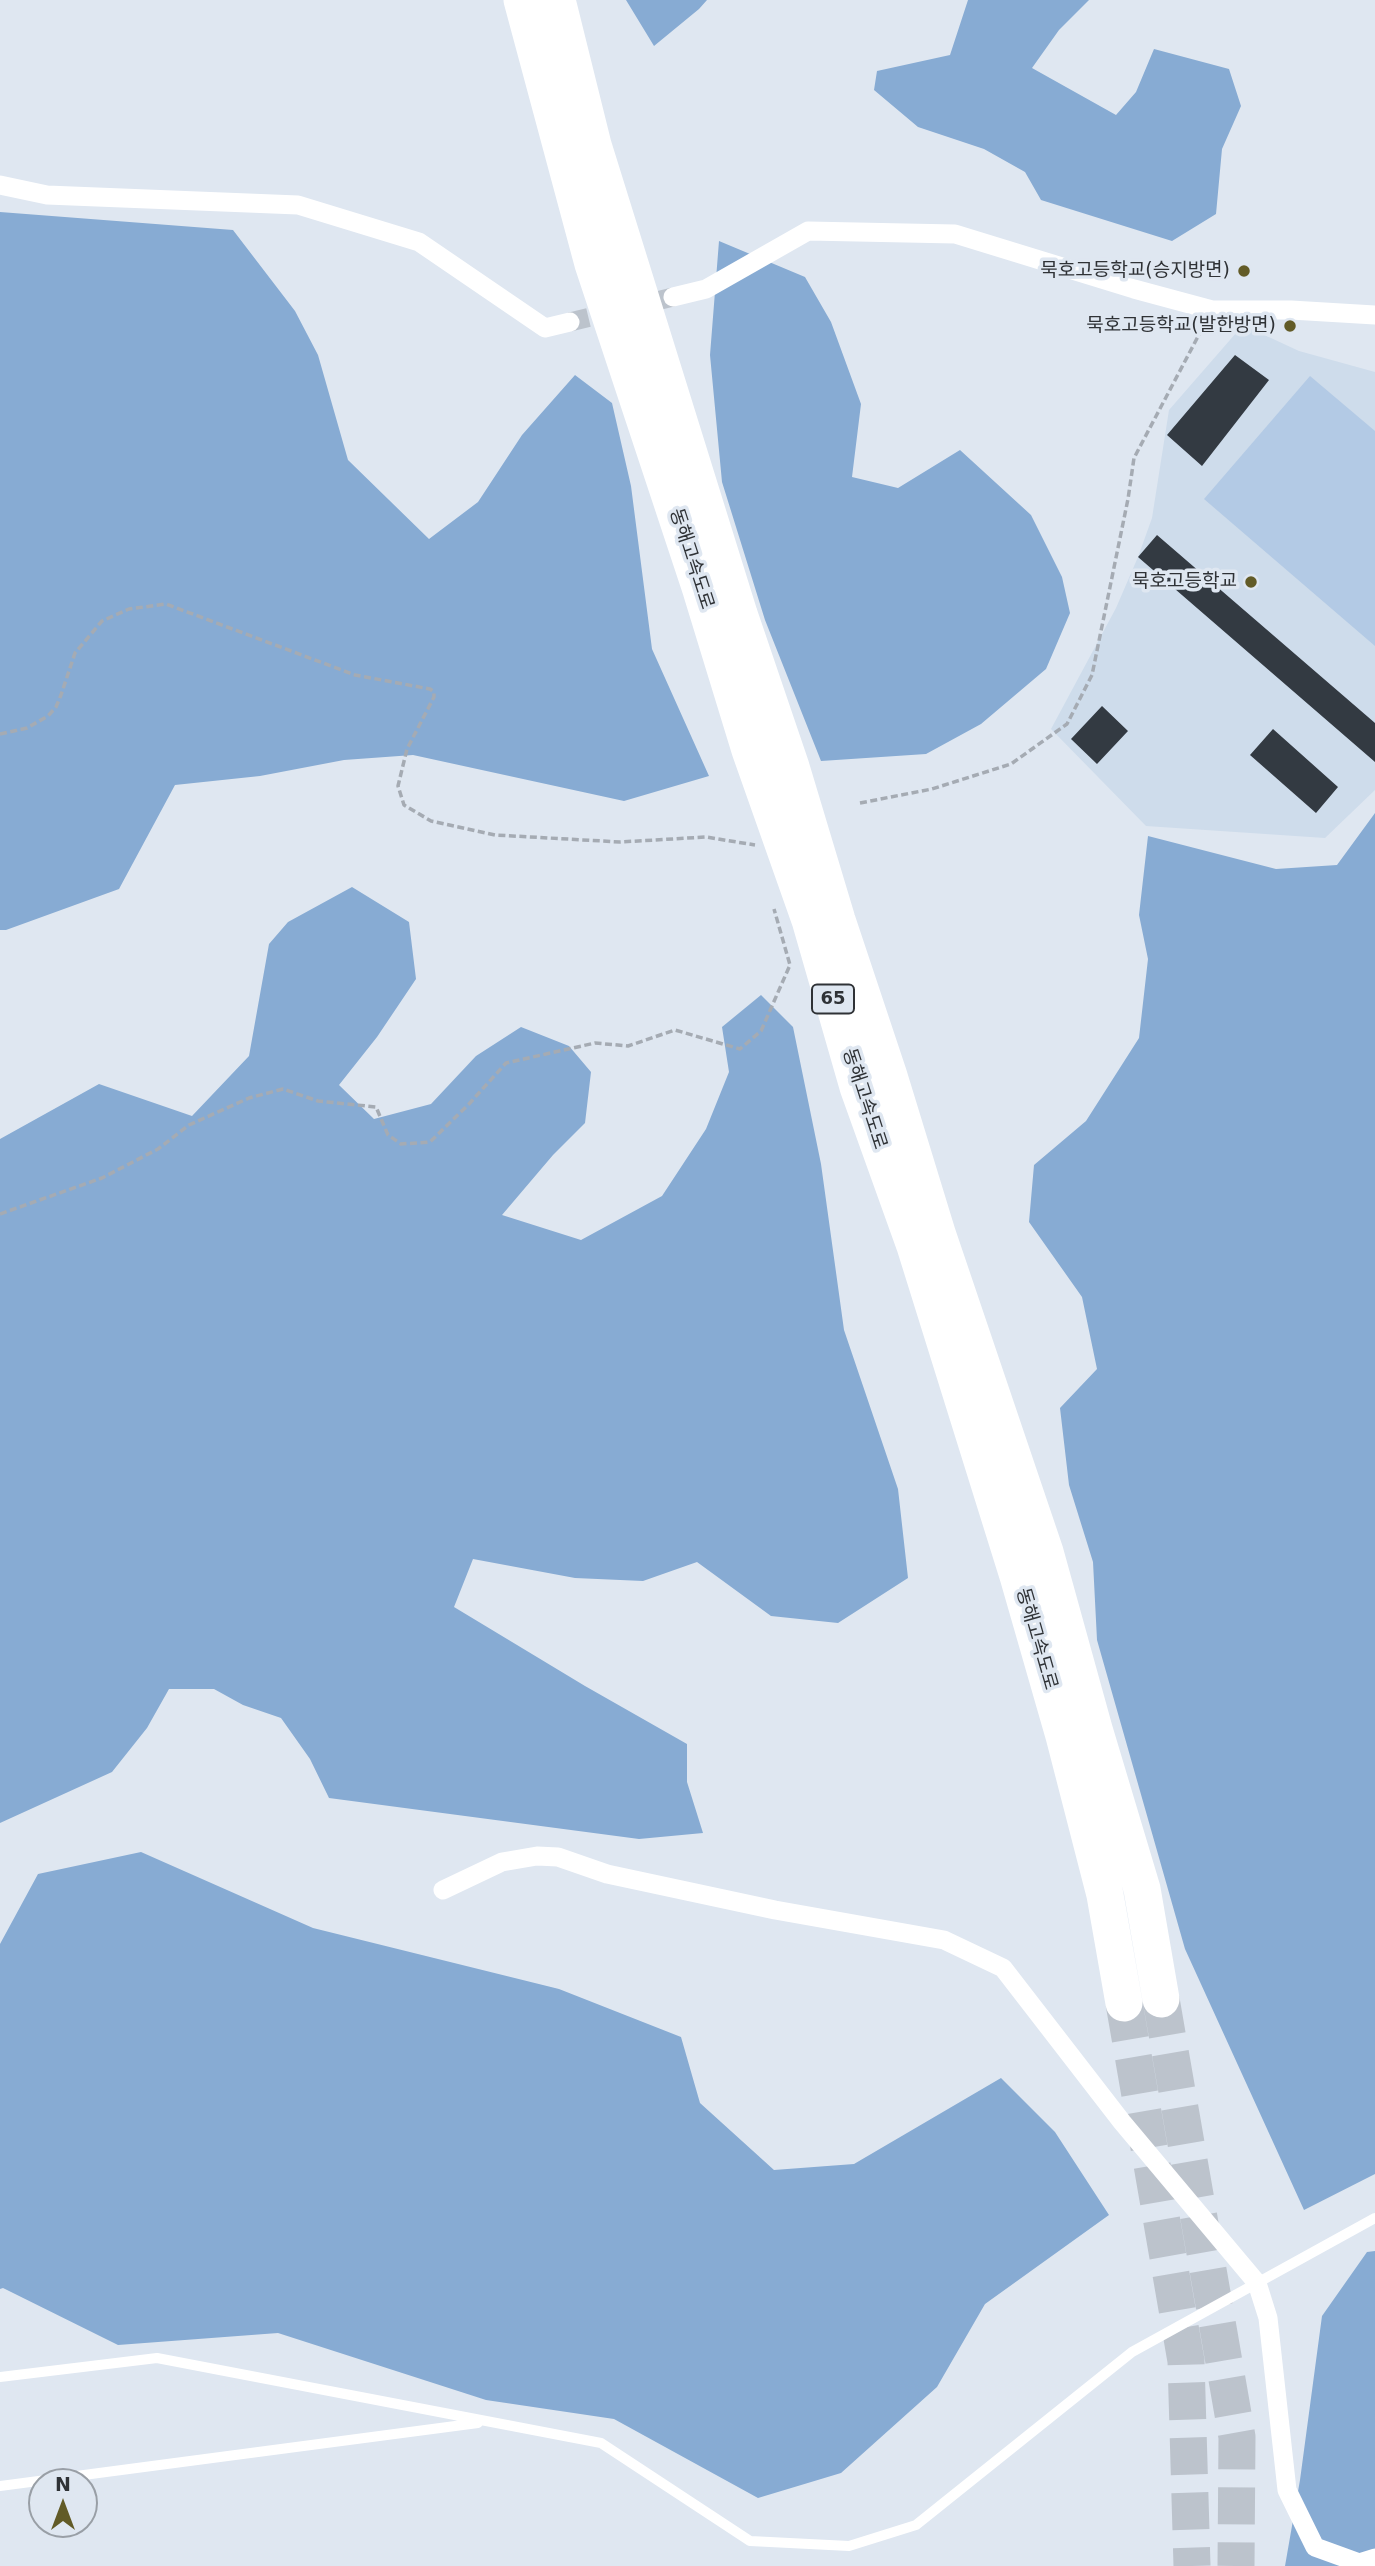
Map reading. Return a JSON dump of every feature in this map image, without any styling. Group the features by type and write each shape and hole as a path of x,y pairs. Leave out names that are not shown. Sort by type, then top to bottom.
{"highway":[{"name":"동해고속도로","path":"522,0 593,264 697,578 750,750 810,920 858,1087 915,1246 1018,1576 1064,1736 1104,1895 1124,2003"},
{"name":"동해고속도로","path":"557,0 593,145 739,614 791,767 937,1233 1045,1552 1142,1888 1161,1999"}],"street":[{"path":"0,185 47,195 298,205 419,242 545,328 570,322"},
{"path":"673,297 706,289 808,231 928,233 955,234 1212,310 1291,310 1375,315"},
{"path":"443,1889 502,1862 537,1856 558,1857 607,1874 775,1910 944,1941 1003,1968 1122,2122 1257,2283 1269,2318 1287,2490 1315,2547 1359,2563 1375,2558"}],"lane":[{"path":"0,2376 157,2358 601,2443 750,2541 849,2546 916,2525 1132,2352 1375,2218"},
{"path":"0,2486 489,2422"}],"path":[{"path":"860,803 932,789 1011,764 1067,724 1092,675 1134,458 1212,310"},
{"path":"0,734 27,728 48,716 61,695 75,653 102,621 129,609 166,604 355,675 434,692 435,697 407,749 398,786 404,806 431,821 495,835 620,842 706,837 756,845"},
{"path":"0,1214 102,1178 158,1149 189,1125 249,1098 284,1089 318,1101 376,1107 388,1135 401,1144 430,1142 506,1063 595,1043 628,1046 675,1030 740,1049 761,1031 790,965 771,898"}],"shaded area":[{"path":"626,0 707,0 654,46"},
{"path":"968,0 1089,0 1059,30 1032,68 1116,115 1136,92 1154,49 1229,69 1241,106 1222,149 1216,214 1172,241 1041,200 1025,172 984,149 918,127 874,90 877,71 950,55"},
{"path":"0,212 233,230 295,311 318,355 348,460 429,539 478,502 522,435 575,375 612,403 631,486 652,649 709,776 624,801 413,755 344,760 260,776 175,785 119,889 0,930"},
{"path":"719,241 805,277 831,322 861,404 852,477 898,488 960,450 1031,515 1062,577 1070,613 1046,669 981,724 926,754 821,761 765,620 722,482 710,355"},
{"name":"묵호고등학교","path":"1243,325 1299,351 1375,372 1375,790 1325,838 1146,826 1051,729 1116,608 1138,557 1152,518 1169,410"},
{"path":"1310,376 1375,431 1375,646 1204,499"},
{"path":"1375,813 1375,2174 1304,2210 1185,1949 1097,1640 1093,1562 1069,1485 1060,1408 1097,1369 1082,1297 1029,1222 1034,1165 1086,1121 1139,1038 1148,959 1139,915 1148,836 1276,869 1337,865"},
{"path":"352,887 409,922 416,979 377,1037 339,1085 374,1119 431,1104 476,1056 521,1027 569,1046 591,1072 585,1123 553,1155 502,1215 581,1240 662,1196 706,1129 729,1072 722,1027 761,995 793,1027 821,1164 844,1330 898,1489 908,1578 838,1623 771,1616 697,1562 643,1581 575,1578 473,1559 454,1607 687,1744 687,1782 703,1833 639,1839 329,1798 310,1759 281,1718 243,1705 214,1689 169,1689 147,1728 112,1772 0,1823 0,1139 99,1084 192,1116 249,1056 269,944 288,922"},
{"path":"141,1852 313,1928 559,1989 681,2037 700,2103 774,2170 854,2164 1001,2078 1055,2132 1109,2215 985,2304 937,2387 841,2473 758,2498 614,2419 486,2400 278,2333 118,2345 3,2288 0,2289 0,1944 38,1874"},
{"path":"1375,2251 1375,2566 1285,2566 1300,2480 1322,2316 1367,2252"}],"building":[{"path":"1235,355 1269,380 1202,466 1167,435"},
{"path":"1157,535 1375,723 1375,762 1138,557"},
{"path":"1102,706 1128,731 1097,764 1071,739"},
{"path":"1273,729 1338,787 1316,813 1250,755"}],"tunnel":[{"path":"570,322 673,297"},
{"path":"1161,1999 1237,2437 1236,2566"},
{"path":"1124,2003 1186,2361 1192,2566"}],"place":[{"name":"묵호고등학교(승지방면)","path":"1244,271"},
{"name":"묵호고등학교(발한방면)","path":"1290,326"},
{"name":"묵호고등학교","path":"1251,582"}]}
